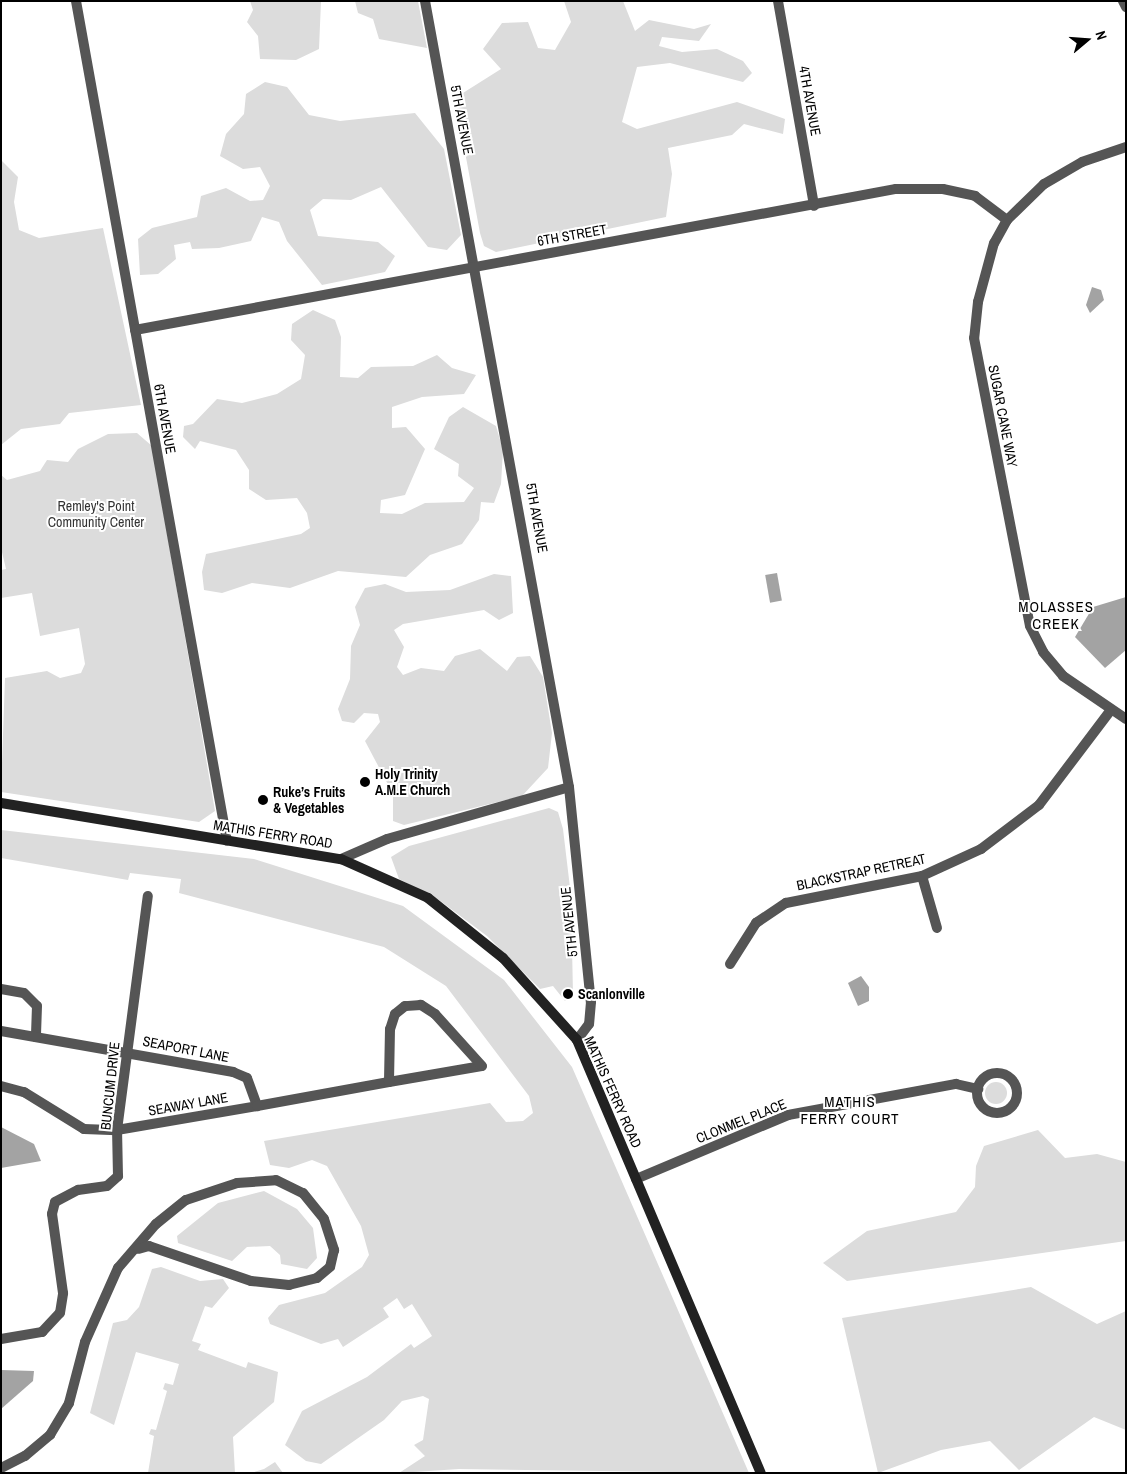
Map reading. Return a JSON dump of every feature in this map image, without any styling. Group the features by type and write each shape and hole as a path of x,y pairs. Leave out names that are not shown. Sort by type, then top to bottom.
{"main road":[{"name":"MATHIS FERRY ROAD","path":"1,803 227,842 341,859 428,898 456,918 504,958 577,1040 761,1473"}],"street":[{"name":"6TH AVENUE","path":"76,1 227,842"},
{"name":"5TH AVENUE","path":"425,1 476,266 569,787 591,1002 589,1024 577,1040"},
{"name":"4TH AVENUE","path":"778,1 814,206"},
{"path":"1123,1 1126,7"},
{"name":"SUGAR CANE WAY","path":"1126,147 1082,162 1044,184 1007,220 987,269 974,338 1030,626 1043,652 1064,676 1110,710 1126,719"},
{"name":"6TH STREET","path":"135,330 476,266 814,206 896,189 943,189 975,196 1007,220"},
{"name":"BLACKSTRAP RETREAT","path":"730,964 756,923 786,903 922,876 980,849 1038,805 1110,710"},
{"path":"341,859 387,839 569,787"},
{"path":"922,876 937,928"},
{"name":"BUNCUM DRIVE","path":"1,1339 42,1332 56,1322 63,1298 52,1207 66,1194 113,1182 120,1168 116,1130 148,896"},
{"path":"1,989 24,993 37,1006 36,1037"},
{"name":"SEAWAY LANE","path":"1,1086 24,1092 84,1129 116,1130 482,1066 435,1014 421,1005 405,1006 395,1014 390,1029 389,1082"},
{"name":"SEAPORT LANE","path":"1,1031 233,1072 247,1078 257,1106"},
{"name":"CLONMEL PLACE","path":"636,1179 788,1115 956,1084 978,1089"},
{"path":"1,1468 25,1456 50,1436 69,1403 84,1342 106,1290 118,1268 138,1249 156,1224 186,1200 237,1183 276,1180 303,1193 324,1219 334,1250 330,1267 317,1278 290,1285 251,1281 149,1246 138,1249"}],"green space":[{"path":"250,1 321,1 319,49 296,60 260,59 258,36 247,22 253,10"},
{"path":"355,1 418,1 427,48 379,39 373,19 358,13"},
{"path":"564,1 623,1 635,31 649,20 694,29 711,24 699,41 662,37 659,46 682,52 717,49 743,61 752,73 743,82 670,63 637,67 622,122 637,129 737,102 785,119 783,134 744,124 732,135 668,148 672,174 666,217 496,252 484,246 480,233 455,98 501,69 483,49 502,23 528,22 538,48 555,50 571,22"},
{"path":"265,82 287,87 309,115 340,121 415,113 444,149 461,235 447,250 428,247 381,187 351,200 323,199 310,210 318,236 378,242 395,256 385,272 322,285 287,241 279,222 262,217 251,241 219,248 192,249 190,242 174,245 176,259 158,274 140,275 138,239 152,228 197,217 201,196 226,188 250,201 263,200 270,186 260,167 243,169 220,156 226,134 244,114 246,94"},
{"path":"1,160 18,177 14,202 19,230 39,238 103,228 141,405 69,413 60,424 21,429 1,445"},
{"path":"313,310 335,320 341,337 340,377 358,378 371,367 413,366 437,355 452,368 476,375 464,394 422,397 392,407 392,428 406,427 425,449 405,495 381,500 380,513 402,514 425,503 464,502 474,488 458,476 459,464 434,449 449,417 463,407 496,426 503,450 501,484 494,503 481,502 479,520 462,544 430,555 406,577 338,571 290,588 252,583 222,593 204,590 202,572 206,554 301,534 310,528 307,513 297,498 266,500 249,489 249,470 236,450 200,441 195,449 183,437 184,426 193,424 217,399 242,403 277,394 301,379 305,355 291,340 292,324"},
{"name":"Remley's Point Community Center","path":"137,433 152,446 215,811 199,822 1,792 5,678 47,671 60,678 81,673 85,664 79,628 40,636 32,593 1,598 1,570 6,569 1,548 1,475 7,480 40,471 47,460 68,462 78,449 108,434"},
{"path":"494,574 511,576 513,613 499,620 484,610 403,624 394,630 404,647 397,667 403,675 421,668 444,671 455,656 480,649 507,671 517,657 530,656 543,677 552,733 548,768 522,796 404,825 393,821 393,794 365,741 380,722 378,714 364,713 354,723 342,721 338,709 350,679 351,646 360,625 355,607 365,588 385,584 406,592 450,590"},
{"path":"549,808 558,812 563,829 571,896 573,995 565,1001 553,986 540,989 487,936 439,900 399,879 391,857 409,846"},
{"path":"1,830 254,859 403,906 504,980 572,1067 749,1473 459,1469 399,1473 425,1456 414,1445 423,1440 429,1399 423,1396 402,1401 384,1420 321,1464 306,1461 285,1445 302,1411 367,1377 411,1344 414,1348 432,1336 412,1304 404,1309 397,1298 383,1308 389,1317 343,1347 338,1339 321,1344 270,1324 268,1318 279,1305 325,1293 362,1267 369,1255 361,1226 327,1166 312,1160 289,1168 270,1165 264,1141 490,1103 506,1122 523,1121 533,1113 529,1096 446,986 384,947 179,893 181,879 130,873 128,880 1,858"},
{"path":"996,1082 1004,1085 1007,1093 1004,1101 996,1104 988,1101 985,1093 988,1085"},
{"path":"1038,1130 1065,1158 1097,1154 1126,1162 1126,1241 847,1281 823,1263 867,1231 956,1212 975,1187 976,1166 984,1146"},
{"path":"264,1191 297,1209 313,1228 317,1258 307,1269 281,1264 280,1255 270,1246 247,1247 232,1261 178,1243 177,1236 218,1203"},
{"path":"161,1267 200,1281 223,1279 229,1288 212,1308 205,1306 192,1341 201,1344 198,1350 246,1368 248,1362 278,1372 274,1402 233,1437 235,1473 148,1473 154,1436 149,1434 151,1429 156,1430 167,1391 163,1389 165,1383 173,1385 179,1364 136,1352 114,1425 90,1413 113,1323 127,1320 139,1307 152,1269"},
{"path":"1031,1287 1097,1324 1126,1311 1126,1430 1094,1417 1019,1470 990,1441 941,1450 878,1473 842,1318"},
{"path":"275,1462 283,1473 251,1473 264,1469"}],"shaded area":[{"path":"1092,287 1101,290 1104,300 1090,313 1086,305"},
{"path":"777,573 782,601 770,603 765,575"},
{"path":"1126,597 1126,650 1105,668 1075,637 1093,607"},
{"path":"861,976 869,987 869,1001 858,1006 848,983"},
{"path":"1,1127 34,1144 41,1161 1,1168"},
{"path":"1,1370 34,1371 33,1381 1,1409"}],"place":[{"name":"Holy Trinity A.M.E Church","path":"365,782"},
{"name":"Ruke’s Fruits & Vegetables","path":"263,800"},
{"name":"Scanlonville","path":"568,994"}],"district":[{"name":"MOLASSES CREEK","path":"1056,614"},
{"name":"MATHIS FERRY COURT","path":"850,1110"}]}
